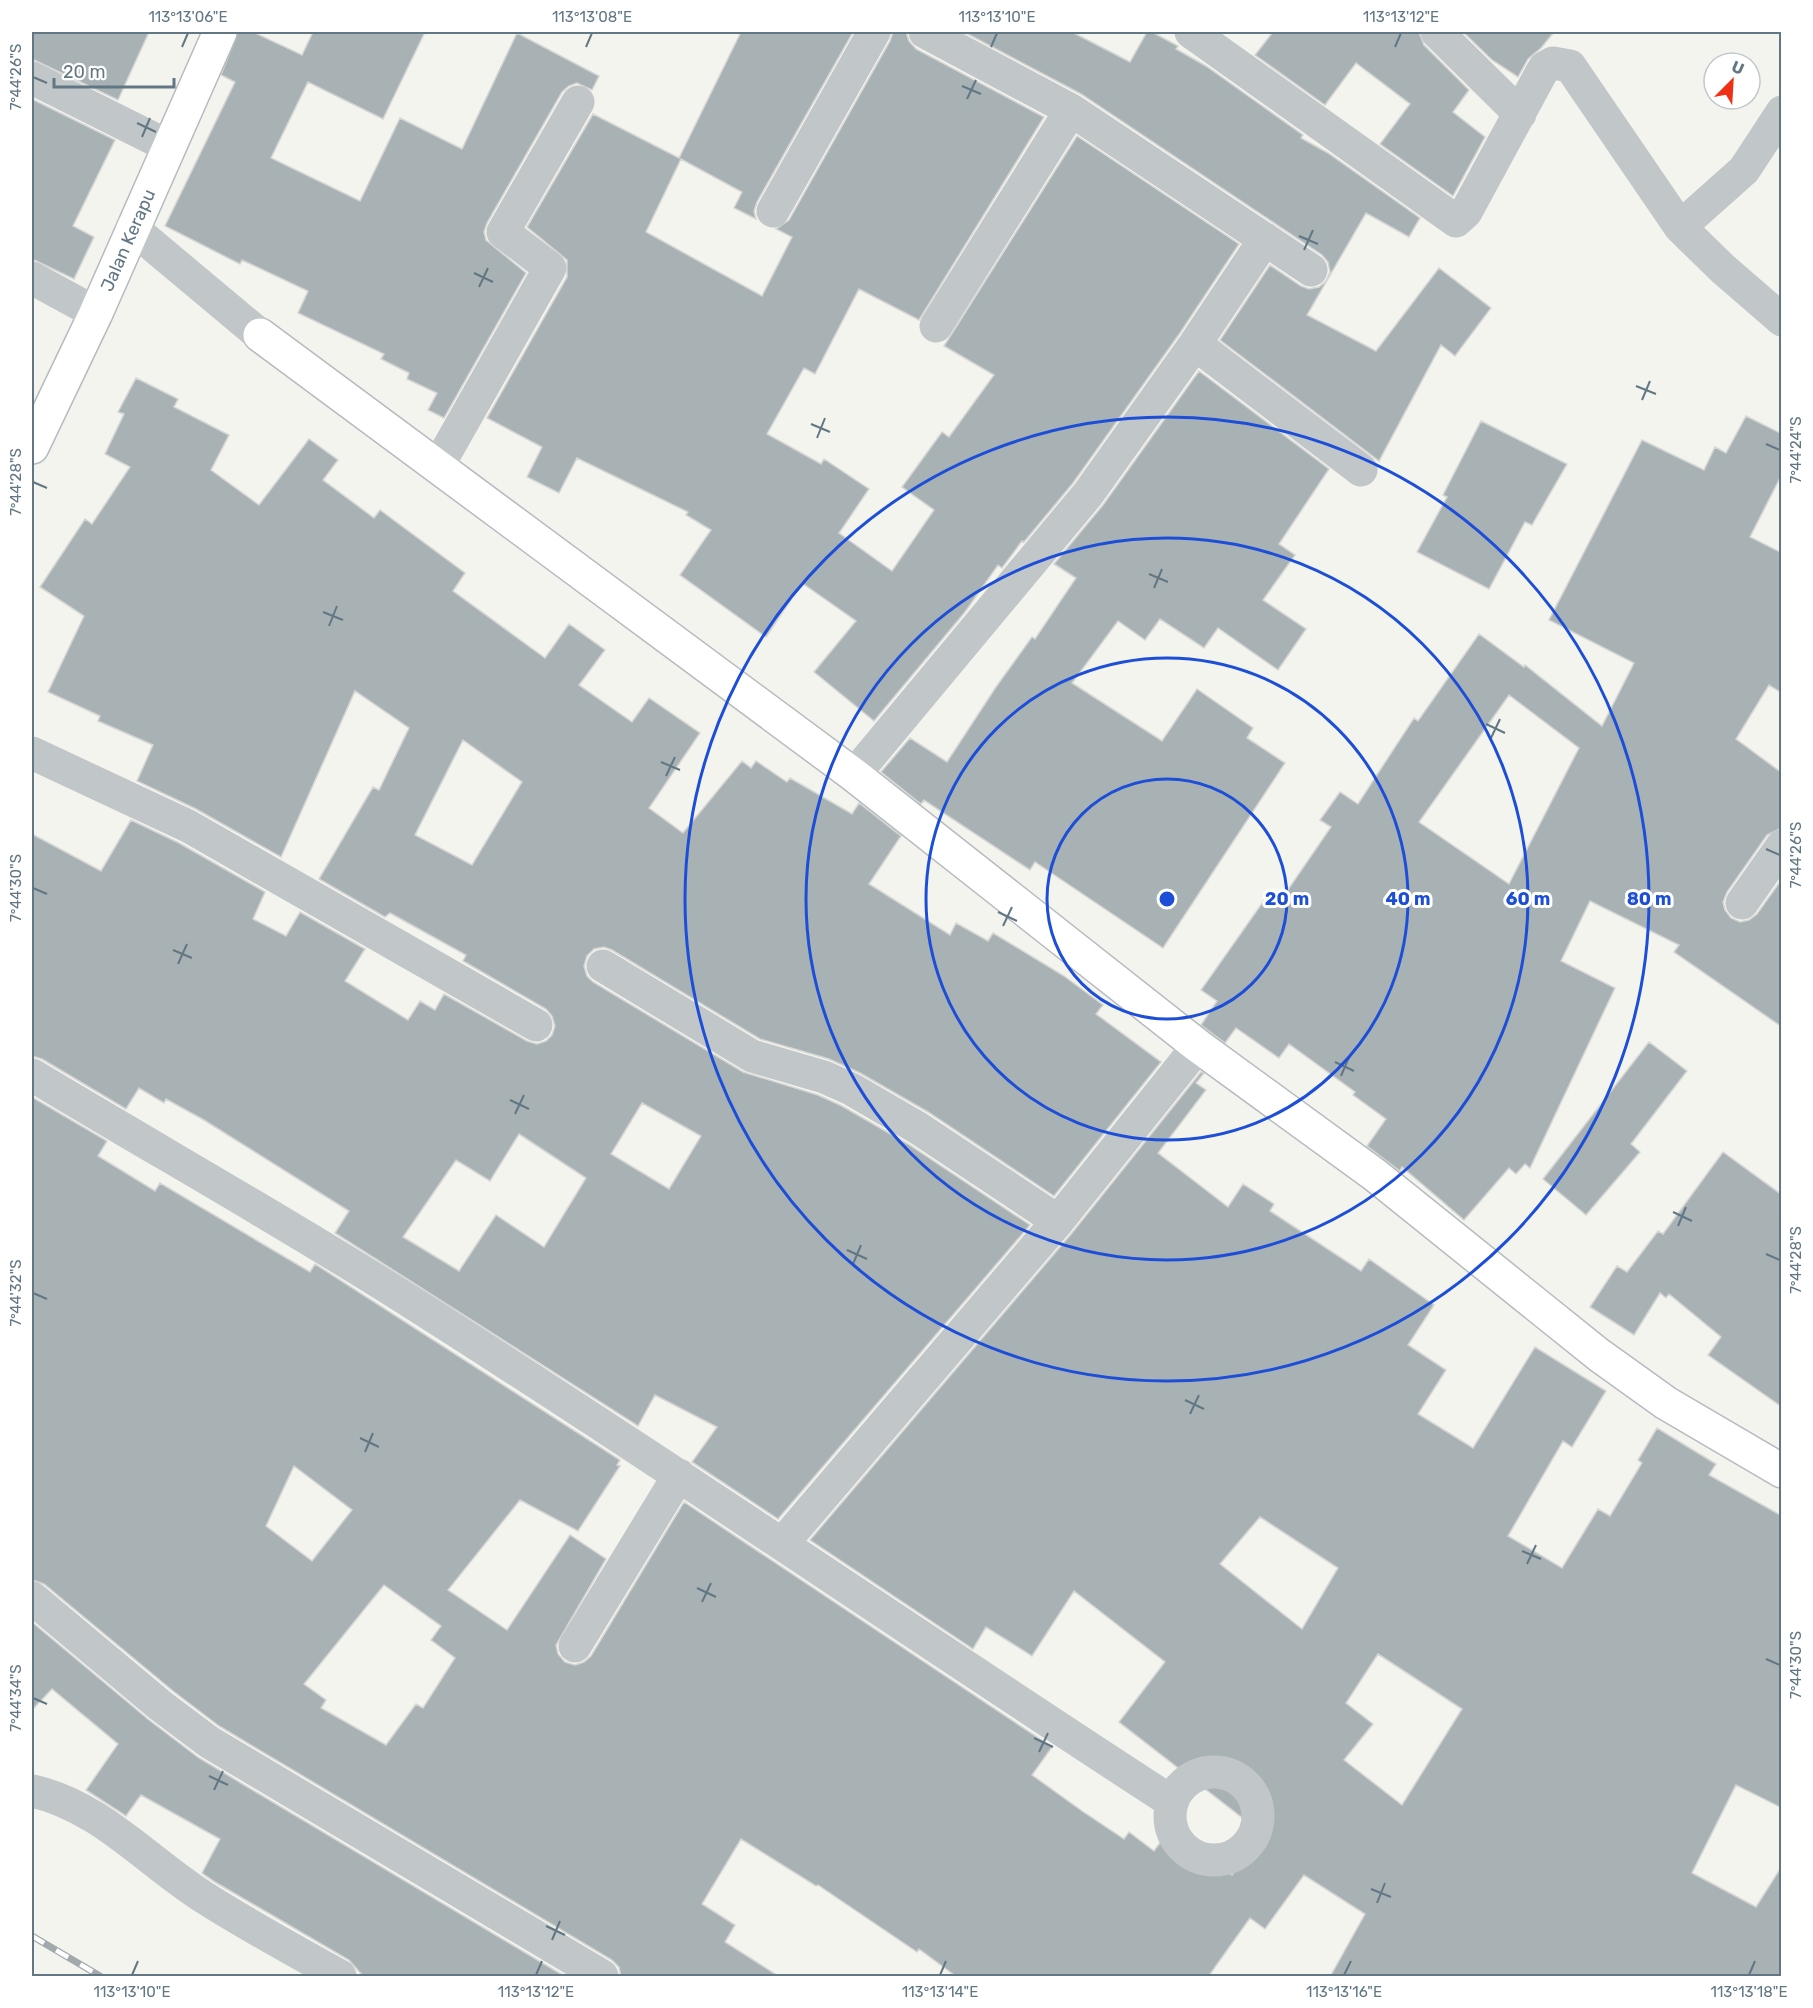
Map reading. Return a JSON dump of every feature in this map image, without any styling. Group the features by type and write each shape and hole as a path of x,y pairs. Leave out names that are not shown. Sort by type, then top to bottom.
{"street":[{"name":"Jalan Kerapu","path":"32,447 96,313 220,32"},
{"path":"772,211 874,32"},
{"path":"925,32 1071,110 1311,270"},
{"path":"1191,32 1456,221 1466,212 1544,68 1553,63 1569,66 1680,227 1722,268 1782,320"},
{"path":"1437,32 1520,114"},
{"path":"32,78 168,146"},
{"path":"438,466 550,268 503,232 578,102"},
{"path":"936,326 1071,110"},
{"path":"1680,227 1744,170 1782,112"},
{"path":"132,228 260,335 854,775 1198,1046 1375,1175 1599,1355 1657,1396 1782,1472"},
{"path":"854,775 1088,494 1195,344 1265,239"},
{"path":"32,278 96,313"},
{"path":"1195,344 1361,470"},
{"path":"32,753 188,826 536,1026"},
{"path":"1742,903 1782,846"},
{"path":"603,966 752,1056 824,1077 851,1089 918,1128 1058,1221"},
{"path":"782,1544 1058,1221 1198,1046"},
{"path":"32,1075 408,1300 679,1475 938,1650 1172,1803"},
{"path":"575,1646 679,1475"},
{"path":"32,1598 160,1706 209,1742 603,1977"},
{"path":"32,1791 44,1793 118,1834 204,1898 340,1977"}],"building":[{"path":"32,32 149,32 118,100 32,59"},
{"path":"238,32 253,32 302,55 313,32 425,32 383,119 308,82 271,158 360,201 400,118 462,149 517,33 599,76 592,90 577,83 562,92 487,223 484,232 486,240 526,273 444,418 428,410 437,393 407,379 409,373 381,359 384,354 298,313 308,291 242,260 240,264 165,226 235,82 221,75"},
{"path":"741,32 853,32 757,202 754,211 756,219 734,208 742,192 681,159 646,232 762,296 792,237 776,229 789,220 893,32 906,32 909,41 916,49 1044,117 919,320 859,289 815,374 804,368 767,434 821,464 824,459 869,489 839,533 892,571 934,510 902,487 942,432 949,437 994,375 944,346 1077,136 1239,244 1180,333 1073,483 1024,542 1022,541 1002,568 998,565 965,612 874,721 814,672 856,621 802,583 766,637 680,575 711,530 686,515 688,512 577,458 559,493 527,477 542,447 487,418 567,277 567,260 527,227 593,114 679,158"},
{"path":"964,32 1072,32 1130,62 1147,32 1152,32 1178,46 1176,49 1206,66 1303,135 1301,138 1328,153 1420,218 1409,237 1366,213 1307,315 1376,351 1439,268 1491,308 1455,356 1441,345 1379,461 1220,340 1270,265 1309,289 1319,287 1326,281 1330,272 1328,262 1322,255 1081,94"},
{"path":"1273,32 1419,32 1424,45 1469,90 1453,112 1485,137 1453,196 1380,144 1410,104 1356,63 1325,105 1255,55"},
{"path":"1463,32 1554,32 1528,59 1518,77 1492,60"},
{"path":"32,99 115,140 73,226 94,237 74,279 32,259"},
{"path":"1199,371 1329,469 1279,544 1295,555 1263,600 1306,629 1278,670 1218,628 1204,648 1160,619 1145,640 1118,621 1072,683 1162,741 1197,689 1253,728 1247,738 1285,763 1163,948 1035,862 1030,870 924,800 921,804 881,772 910,738 947,762 996,687 1032,637 1035,639 1076,578 1054,564 1103,505"},
{"path":"136,378 178,399 174,407 229,435 211,470 259,505 309,439 338,460 323,480 374,518 380,510 465,573 453,591 545,658 569,624 605,650 579,685 632,722 649,698 700,733 649,808 683,833 742,761 751,768 756,761 787,782 790,778 852,814 859,803 901,836 869,884 950,935 956,923 988,941 993,933 1064,976 1103,1005 1096,1014 1161,1062 1054,1196 928,1112 860,1073 829,1059 760,1039 612,950 604,947 594,949 587,956 584,966 587,976 593,982 743,1072 818,1095 842,1106 908,1144 1030,1225 778,1519 692,1462 717,1427 655,1395 638,1426 335,1233 349,1211 204,1120 166,1099 164,1103 139,1088 126,1109 42,1059 32,1056 32,834 101,871 131,820 179,843 265,892 253,919 286,936 300,912 365,949 345,981 408,1020 420,1001 435,1010 444,994 527,1041 537,1044 546,1041 552,1035 555,1026 552,1016 546,1009 463,961 466,955 390,913 385,917 319,879 373,787 379,790 409,728 355,691 281,857 196,809 137,781 153,745 98,721 100,716 48,692 84,616 40,587 85,519 92,524 130,467 105,454 124,414 118,412","holes":["463,740 522,782 472,865 415,835","642,1103 701,1136 669,1189 611,1154","519,1134 586,1178 544,1247 496,1215 459,1271 403,1237 456,1160 490,1181"]},
{"path":"1746,416 1782,434 1782,474 1750,537 1782,553 1782,693 1769,685 1736,739 1782,773 1782,828 1767,835 1727,892 1723,902 1731,918 1740,922 1749,920 1757,914 1782,879 1782,1027 1674,952 1679,945 1590,901 1561,961 1615,988 1530,1168 1525,1164 1516,1174 1509,1168 1464,1220 1402,1167 1400,1171 1367,1146 1386,1119 1353,1095 1355,1092 1289,1044 1279,1058 1236,1028 1225,1043 1201,1025 1217,1001 1201,990 1270,892 1281,900 1331,827 1320,820 1340,792 1358,804 1414,718 1418,721 1479,634 1524,667 1525,665 1602,726 1634,663 1549,620 1642,440 1704,470 1715,447 1726,453","holes":["1509,695 1579,748 1509,884 1419,822"]},
{"path":"1481,421 1567,464 1532,525 1525,522 1489,589 1417,552 1447,497 1443,495"},
{"path":"1649,1042 1687,1071 1631,1144 1640,1152 1586,1215 1543,1179"},
{"path":"1201,1072 1204,1073 1196,1083 1206,1090 1158,1153 1228,1207 1243,1184 1274,1204 1270,1211 1361,1271 1369,1259 1434,1305 1408,1345 1446,1370 1418,1414 1473,1448 1535,1347 1606,1391 1572,1447 1563,1441 1508,1536 1562,1568 1598,1509 1610,1516 1642,1463 1638,1460 1657,1428 1716,1464 1709,1475 1782,1516 1782,1808 1736,1785 1692,1873 1756,1907 1782,1866 1782,1977 1330,1977 1365,1914 1304,1875 1265,1929 1250,1918 1208,1977 957,1977 919,1949 917,1952 818,1885 816,1886 741,1839 702,1904 735,1925 725,1942 780,1977 621,1977 619,1967 612,1960 219,1726 173,1691 44,1584 32,1580 32,1097 107,1141 98,1156 155,1191 160,1183 310,1272 315,1264 620,1460 617,1465 620,1466 578,1531 520,1500 448,1590 507,1630 570,1535 606,1559 556,1645 558,1654 565,1662 575,1665 584,1662 591,1656 684,1502 1052,1747 1032,1775 1082,1811 1124,1839 1129,1832 1154,1851 1169,1831 1232,1875 1263,1834 1119,1722 1165,1662 1074,1591 1032,1656 986,1627 973,1649 810,1540 1072,1233","holes":["294,1466 352,1510 312,1561 266,1526","1260,1517 1338,1568 1302,1629 1220,1564","384,1585 441,1626 431,1640 455,1658 423,1708 416,1704 386,1745 321,1708 326,1700 304,1684","1378,1654 1462,1709 1402,1805 1344,1760 1373,1724 1346,1703"]},
{"path":"1723,1152 1782,1195 1782,1407 1708,1355 1721,1337 1669,1294 1666,1298 1660,1293 1634,1335 1590,1307 1617,1266 1627,1272 1658,1231 1663,1234"},
{"path":"32,1622 149,1720 199,1758 566,1977 364,1977 349,1960 215,1882 202,1873 220,1839 141,1795 126,1816 86,1790 118,1744 52,1689 32,1710"}],"railway":[{"path":"32,1936 100,1976"}]}
